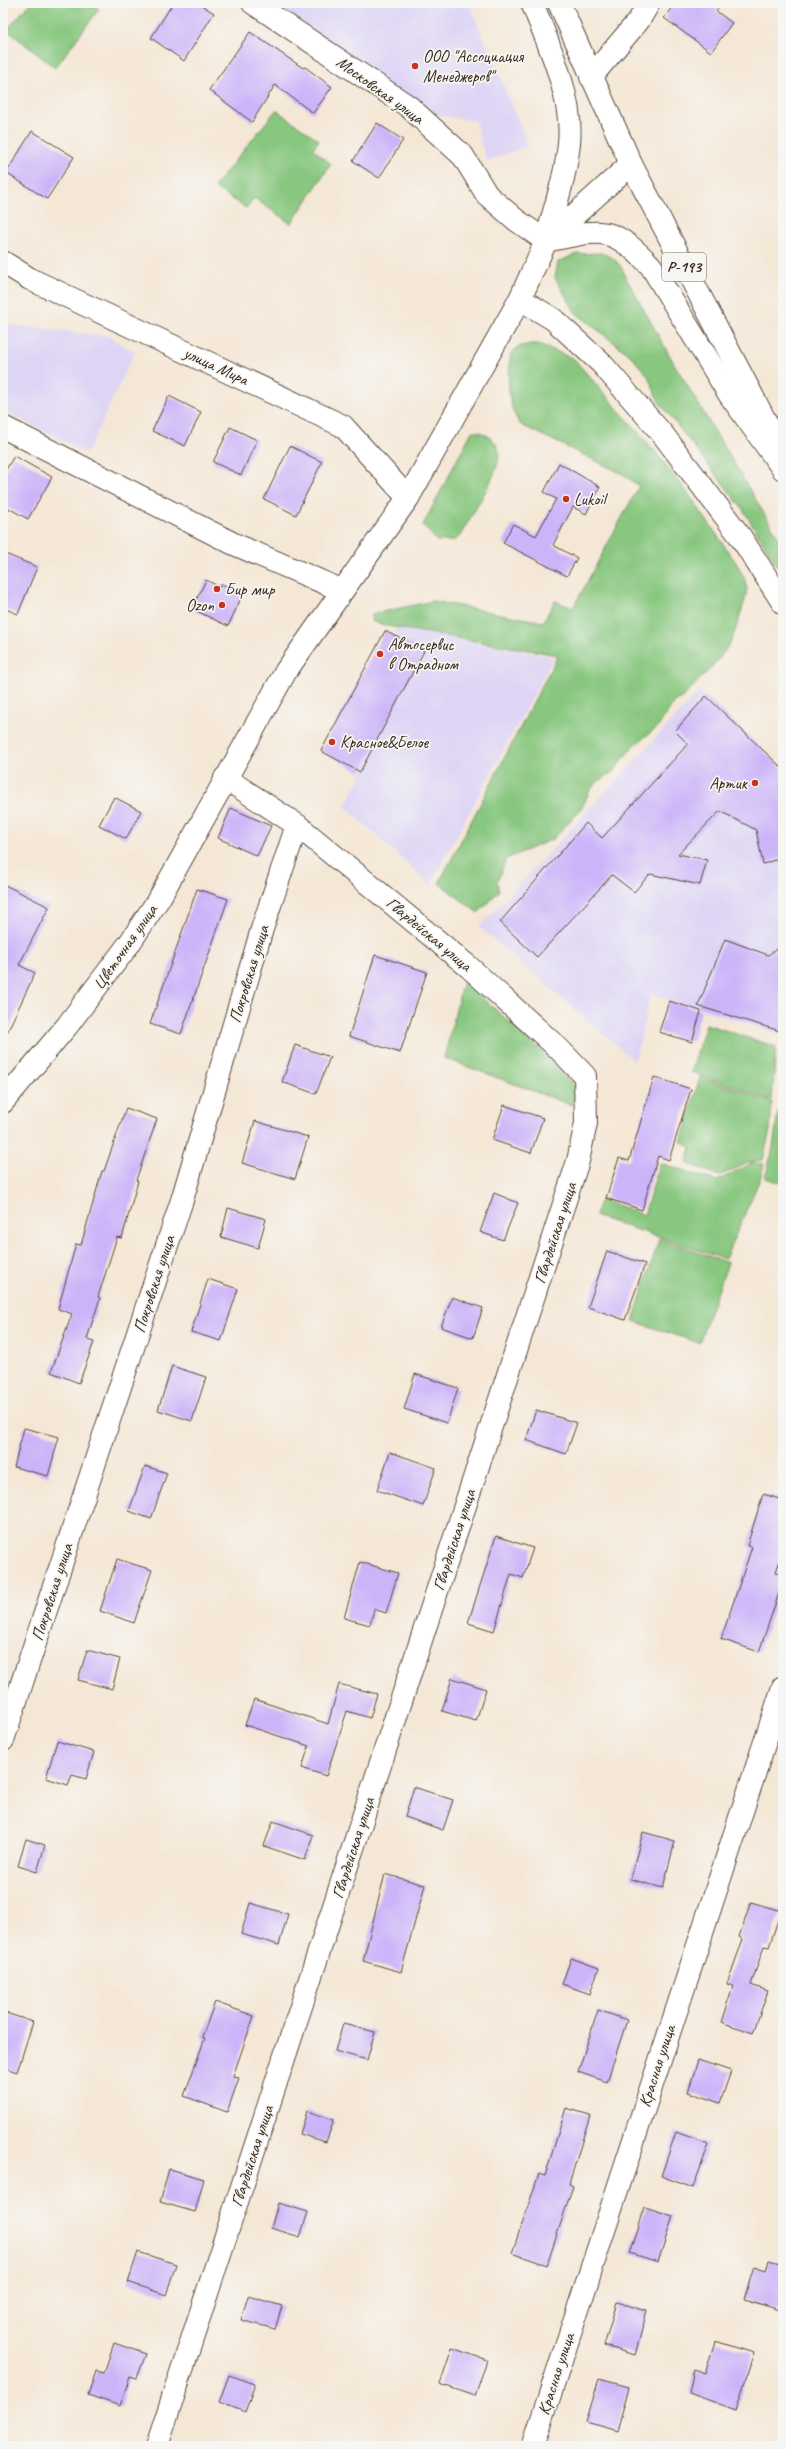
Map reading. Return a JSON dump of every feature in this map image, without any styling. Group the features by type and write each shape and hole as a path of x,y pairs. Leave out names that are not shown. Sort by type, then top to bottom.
{"main road":[{"name":"Московская улица","path":"253,3 408,106 464,156 487,195 516,220 546,240"},
{"path":"532,3 546,38 562,90 570,127 564,169 546,240"},
{"name":"Р-193","path":"559,3 590,77 631,164 694,287 749,386 783,455"},
{"path":"590,77 639,20 649,3"},
{"path":"546,240 631,164"},
{"path":"546,240 589,232 608,233 620,238 635,249 651,266 729,394 783,469"},
{"name":"Цветочная улица","path":"3,1102 67,1026 142,926 182,859 225,778 286,671 341,590 408,498 520,299 546,240"},
{"name":"улица Мира","path":"3,262 30,278 343,426 408,498"},
{"path":"520,299 553,319 602,364 659,430 740,536 783,603"},
{"path":"3,427 234,544 341,590"},
{"name":"Гвардейская улица","path":"157,2446 578,1161 586,1123 585,1076 559,1049 469,967 297,825 225,778"},
{"name":"Покровская улица","path":"3,1740 182,1200 260,936 297,825"},
{"name":"Красная улица","path":"533,2446 783,1687"}],"shaded area":[{"path":"269,3 469,3 529,146 486,161 475,121 425,113"},
{"path":"3,324 108,336 135,352 87,453 3,410"},
{"path":"397,627 554,657 430,885 345,806 359,781"},
{"path":"700,691 783,791 783,1035 651,994 635,1061 479,927"}],"green space":[{"path":"30,3 92,3 99,9 55,68 7,30"},
{"path":"276,110 319,140 313,149 331,164 291,224 254,198 246,208 214,187"},
{"path":"600,253 614,259 620,265 675,365 783,545 783,575 742,508 659,402 648,376 630,355 576,313 555,278 558,262 576,254"},
{"path":"530,344 539,344 574,359 652,448 685,489 737,564 744,577 747,588 745,600 732,640 719,659 682,698 674,702 658,727 633,746 614,771 599,781 590,790 582,808 553,839 506,859 497,882 499,891 478,913 439,883 558,655 387,626 371,621 372,614 433,601 543,622 555,601 573,608 639,486 623,474 521,425 512,409 510,400 509,381 511,353 517,347"},
{"path":"472,431 477,431 486,435 494,441 499,455 498,463 483,496 460,536 453,541 437,541 423,525"},
{"path":"463,981 538,1047 579,1090 571,1105 444,1058"},
{"path":"706,1024 776,1047 772,1100 691,1072"},
{"path":"700,1077 772,1102 770,1130 763,1160 747,1163 719,1176 687,1163 691,1147 681,1142"},
{"path":"778,1111 783,1113 783,1184 765,1178 773,1148"},
{"path":"660,1163 717,1181 752,1163 764,1164 760,1179 725,1259 595,1216 601,1199 644,1215"},
{"path":"659,1239 728,1263 699,1343 633,1321"}],"building":[{"path":"173,3 198,3 214,13 184,61 151,38"},
{"path":"675,3 722,3 716,11 732,23 711,52 664,18"},
{"path":"250,32 303,68 305,67 332,87 313,113 275,85 252,122 209,90"},
{"path":"377,123 403,140 379,178 353,161"},
{"path":"32,131 74,157 47,199 6,173"},
{"path":"169,396 201,412 185,446 152,431"},
{"path":"230,427 257,440 241,475 213,462"},
{"path":"290,446 322,462 296,515 264,499"},
{"path":"14,456 52,477 28,519 3,505 3,475"},
{"path":"559,463 600,487 586,514 573,507 553,545 577,558 567,576 503,543 513,524 536,536 556,499 544,492"},
{"path":"3,553 37,567 18,614 3,608"},
{"path":"206,580 220,587 222,584 243,594 228,626 192,609"},
{"path":"385,631 424,651 360,772 321,751"},
{"path":"706,696 783,769 783,857 763,864 756,830 720,811 678,854 707,860 700,885 650,874 634,892 612,875 537,957 500,922 586,823 602,838 688,744 675,731"},
{"path":"114,797 141,811 126,839 99,825"},
{"path":"231,808 271,826 257,856 218,838"},
{"path":"3,884 49,907 19,965 35,973 3,1041"},
{"path":"197,889 228,899 181,1034 150,1024"},
{"path":"725,939 768,955 783,945 783,1032 698,1006"},
{"path":"375,955 427,972 400,1053 349,1036"},
{"path":"669,1001 701,1011 692,1042 659,1032"},
{"path":"295,1045 330,1057 316,1094 282,1082"},
{"path":"654,1077 691,1089 669,1160 658,1156 642,1210 606,1198 619,1158 629,1161"},
{"path":"504,1105 543,1118 531,1153 492,1140"},
{"path":"126,1108 157,1119 136,1180 138,1181 122,1238 117,1237 98,1297 100,1298 87,1339 94,1342 79,1383 51,1372 72,1314 58,1309 76,1244 81,1245 102,1171 104,1171"},
{"path":"255,1121 308,1137 295,1179 242,1163"},
{"path":"494,1193 518,1203 503,1240 480,1232"},
{"path":"228,1208 266,1219 258,1248 221,1237"},
{"path":"607,1251 645,1264 625,1320 588,1307"},
{"path":"208,1279 238,1289 221,1341 191,1332"},
{"path":"452,1297 483,1308 473,1338 441,1327"},
{"path":"172,1366 206,1377 192,1421 158,1410"},
{"path":"415,1374 458,1388 447,1423 404,1409"},
{"path":"536,1410 577,1423 566,1454 526,1440"},
{"path":"24,1428 59,1437 48,1476 14,1467"},
{"path":"390,1452 436,1468 423,1506 377,1490"},
{"path":"145,1466 167,1473 151,1519 129,1511"},
{"path":"763,1494 783,1500 783,1551 776,1572 783,1574 783,1581 759,1652 721,1639 752,1547 747,1546"},
{"path":"496,1536 533,1548 523,1578 511,1574 494,1631 468,1623"},
{"path":"117,1559 152,1570 134,1623 100,1611"},
{"path":"360,1562 398,1573 386,1613 374,1609 370,1625 344,1618"},
{"path":"87,1650 120,1659 112,1689 78,1680"},
{"path":"452,1678 486,1689 476,1721 442,1711"},
{"path":"339,1684 377,1694 370,1718 347,1711 326,1776 302,1768 309,1746 245,1725 254,1699 328,1724"},
{"path":"57,1741 94,1752 86,1779 72,1775 68,1785 46,1778"},
{"path":"414,1787 453,1800 443,1830 405,1817"},
{"path":"273,1821 313,1835 305,1860 264,1846"},
{"path":"643,1832 675,1841 663,1888 630,1879"},
{"path":"26,1839 45,1845 37,1872 18,1866"},
{"path":"385,1874 425,1885 401,1972 363,1961"},
{"path":"751,1902 781,1911 769,1947 764,1946 751,1985 768,1991 753,2033 721,2022 733,1986 727,1984 743,1939 739,1937"},
{"path":"250,1903 288,1914 279,1945 241,1934"},
{"path":"571,1958 599,1968 590,1994 562,1984"},
{"path":"215,2002 254,2016 233,2076 239,2078 227,2112 184,2096 205,2038 202,2037"},
{"path":"598,2010 627,2020 607,2082 578,2072"},
{"path":"3,2012 33,2022 17,2072 3,2067"},
{"path":"343,2024 375,2032 367,2060 335,2051"},
{"path":"698,2060 731,2071 720,2103 688,2092"},
{"path":"566,2108 590,2115 569,2184 573,2186 547,2265 512,2253 539,2174 545,2176"},
{"path":"307,2111 334,2120 326,2142 300,2134"},
{"path":"676,2132 709,2144 693,2188 661,2176"},
{"path":"169,2169 204,2179 195,2212 160,2202"},
{"path":"278,2203 308,2212 300,2237 271,2228"},
{"path":"645,2207 673,2216 658,2262 630,2253"},
{"path":"138,2252 176,2264 166,2295 128,2282"},
{"path":"769,2260 783,2264 783,2311 744,2299 754,2267 766,2271"},
{"path":"248,2296 282,2306 275,2329 241,2320"},
{"path":"617,2302 647,2311 635,2355 604,2346"},
{"path":"715,2341 754,2353 736,2410 689,2393 694,2370 705,2374"},
{"path":"114,2343 146,2354 137,2378 130,2376 120,2406 88,2395 96,2371 104,2373"},
{"path":"452,2348 487,2360 475,2396 440,2384"},
{"path":"229,2375 255,2384 245,2412 219,2402"},
{"path":"599,2379 629,2387 617,2431 586,2422"}],"place":[{"name":"ООО \"Ассоциация Менеджеров\"","path":"415,66"},
{"name":"Lukoil","path":"566,499"},
{"name":"Бир мир","path":"217,589"},
{"name":"Ozon","path":"222,605"},
{"name":"Автосервис в Отрадном","path":"380,654"},
{"name":"Красное&Белое","path":"332,742"},
{"name":"Артик","path":"755,783"}]}
